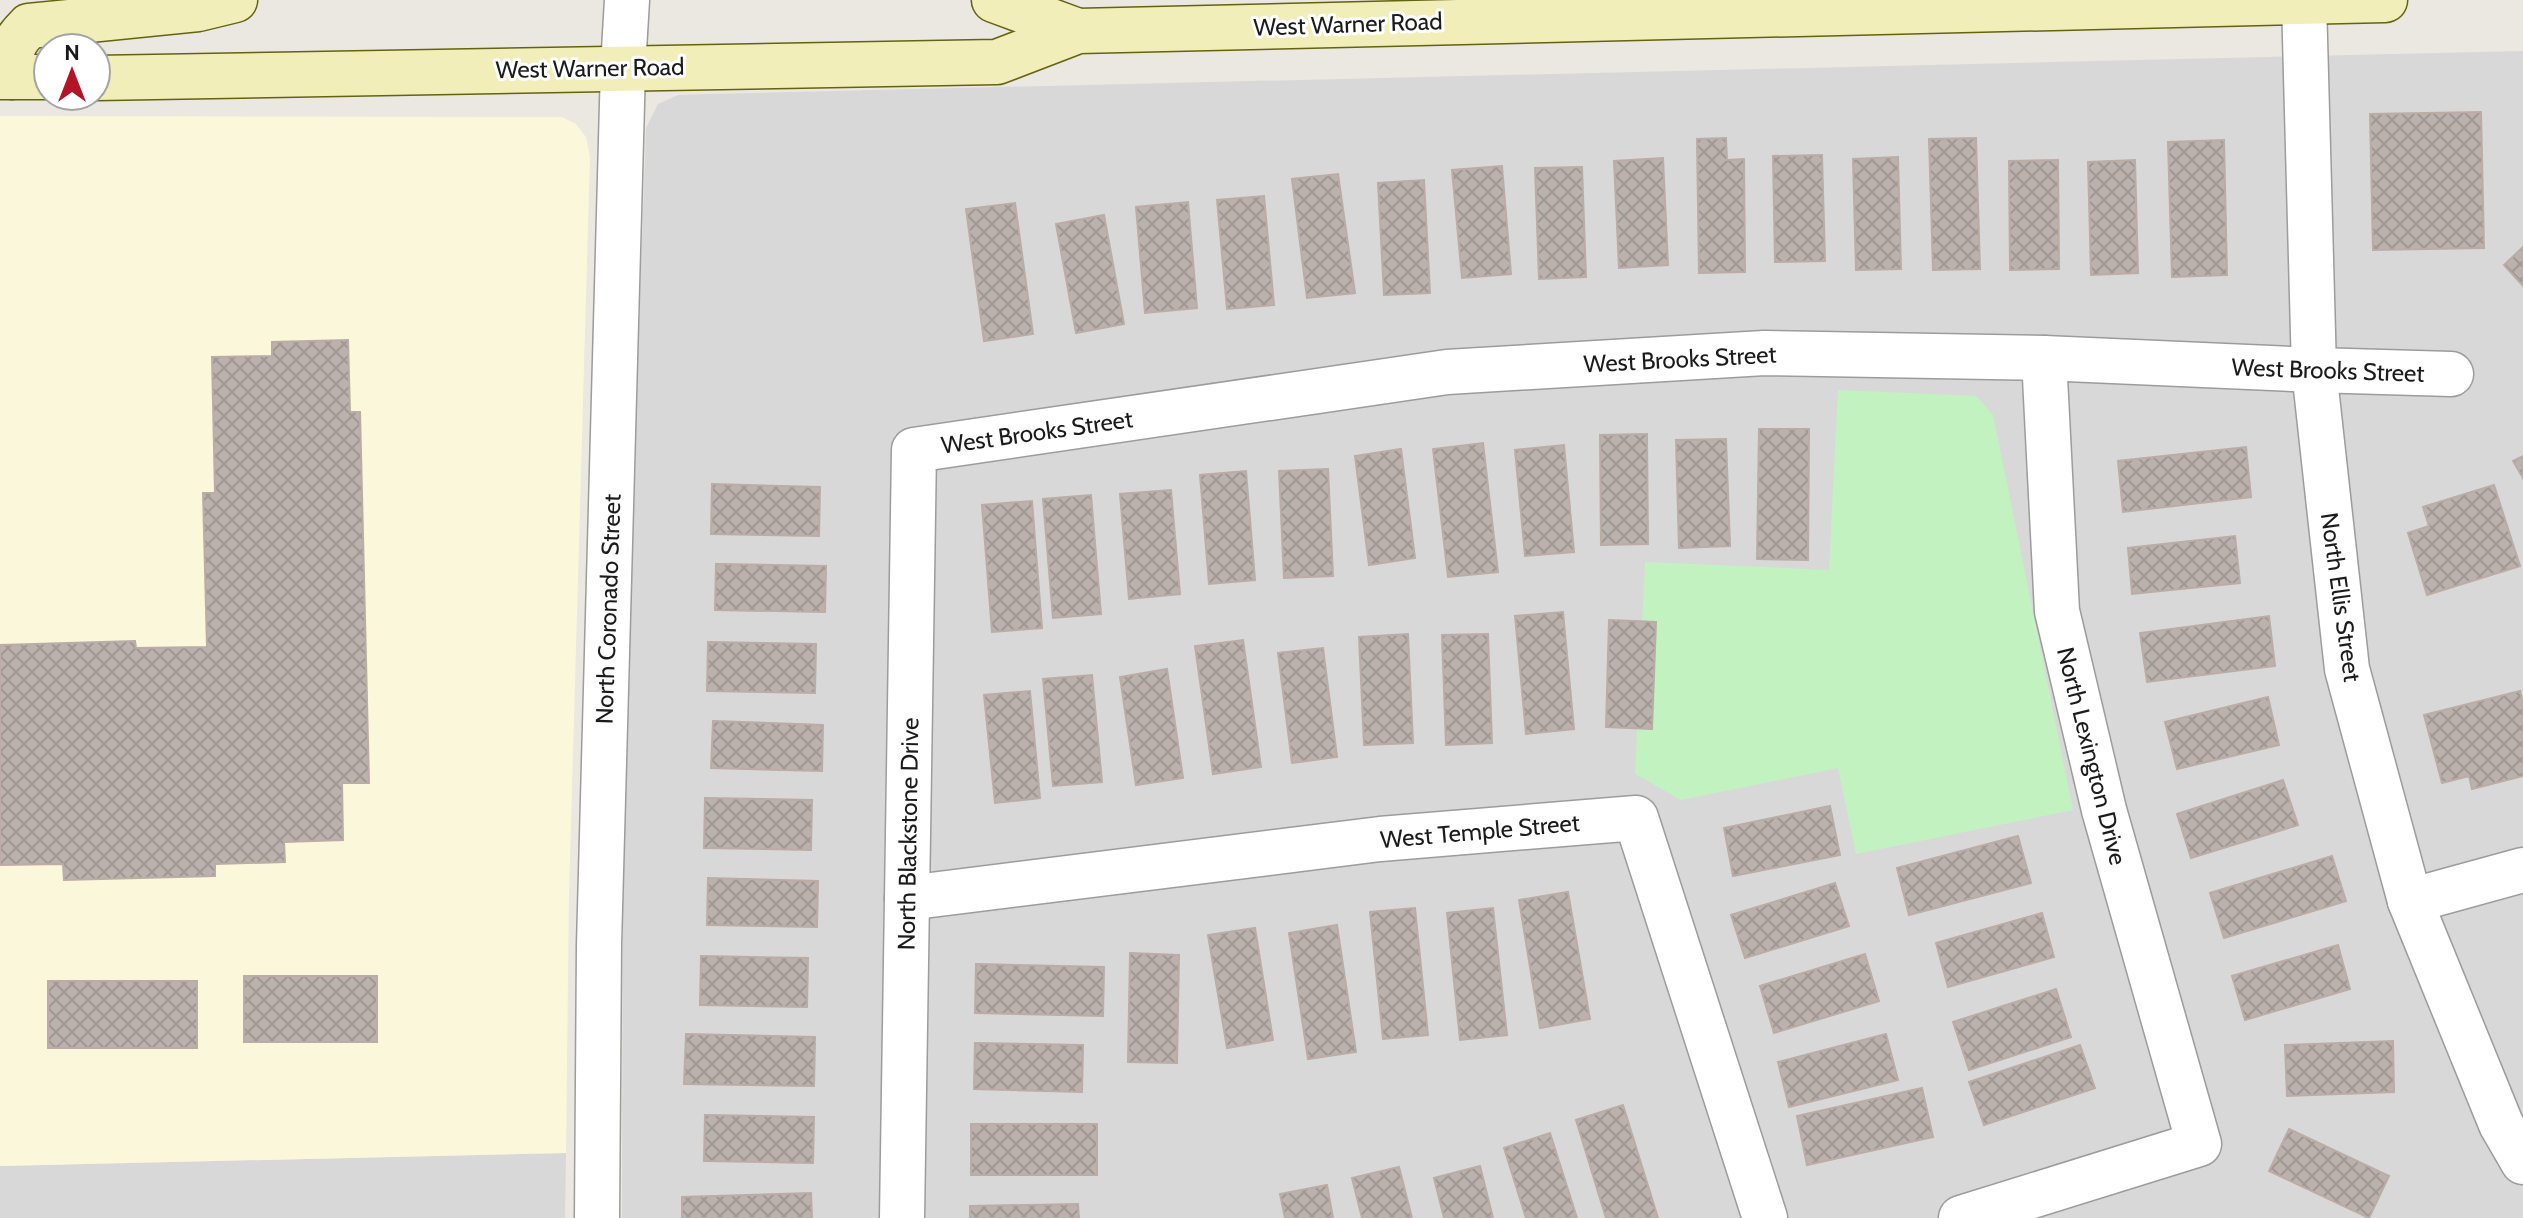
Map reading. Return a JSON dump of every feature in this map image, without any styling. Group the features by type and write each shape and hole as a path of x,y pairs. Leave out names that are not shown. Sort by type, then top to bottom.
{"main road":[{"path":"20,77 11,49 29,26 198,9 235,0"},
{"name":"West Warner Road","path":"994,0 1078,31"},
{"name":"West Warner Road","path":"112,78 997,62 1078,31 1529,10 2138,7 2385,0"}],"street":[{"name":"North Coronado Street","path":"597,1218 599,945 627,0"},
{"name":"North Ellis Street","path":"2304,1 2314,370 2347,669 2410,901 2501,1124 2523,1162"},
{"name":"West Brooks Street","path":"914,450 1447,372 1764,353 2044,358 2451,374"},
{"name":"North Lexington Drive","path":"1961,1218 2199,1144 2104,810 2057,611 2044,358"},
{"name":"North Blackstone Drive","path":"902,1218 914,450"},
{"name":"West Temple Street","path":"907,898 1380,839 1636,818 1765,1218"},
{"path":"2410,901 2523,870"}],"shaded area":[{"path":"2523,51 2523,1218 622,1218 623,776 646,128 658,104 678,95 706,94"},
{"path":"0,116 562,117 576,124 586,137 590,157 569,895 566,1153 0,1166"},
{"path":"566,1153 565,1218 0,1218 0,1166"}],"green space":[{"path":"1838,390 1976,396 1993,415 2073,810 1856,854 1838,768 1681,800 1635,774 1645,562 1829,570"}],"building":[{"path":"2481,112 2484,248 2373,250 2370,114"},
{"path":"1726,138 1727,160 1744,159 1745,272 1699,273 1697,139"},
{"path":"1976,138 1980,269 1933,270 1929,139"},
{"path":"2224,140 2227,275 2172,277 2168,142"},
{"path":"1822,155 1825,261 1775,262 1773,156"},
{"path":"1898,157 1901,269 1856,270 1853,159"},
{"path":"1663,158 1668,265 1619,268 1614,161"},
{"path":"2058,160 2059,269 2010,270 2009,161"},
{"path":"2135,160 2138,273 2091,275 2088,162"},
{"path":"1502,166 1511,274 1462,278 1452,170"},
{"path":"1582,167 1586,277 1539,279 1535,168"},
{"path":"1338,174 1355,293 1307,298 1292,179"},
{"path":"1424,180 1430,293 1384,295 1378,183"},
{"path":"1264,196 1274,305 1227,309 1217,200"},
{"path":"1188,202 1197,308 1145,313 1136,207"},
{"path":"1015,203 1033,334 984,341 966,209"},
{"path":"1104,215 1124,324 1076,333 1056,224"},
{"path":"2523,247 2523,286 2504,265"},
{"path":"348,340 350,412 360,412 369,783 342,783 343,840 284,842 285,862 215,864 215,876 64,880 63,864 0,865 0,645 135,641 136,648 207,647 203,493 215,493 212,357 272,356 272,342"},
{"path":"1759,429 1809,429 1808,560 1757,559"},
{"path":"1647,434 1648,544 1601,545 1600,435"},
{"path":"1726,439 1730,546 1679,548 1676,440"},
{"path":"1483,443 1498,572 1448,577 1433,449"},
{"path":"1564,445 1574,552 1525,556 1515,450"},
{"path":"2246,447 2251,497 2123,512 2118,461"},
{"path":"1401,449 1415,558 1369,565 1355,456"},
{"path":"2523,456 2523,478 2513,461"},
{"path":"1328,469 1333,576 1284,578 1279,471"},
{"path":"1246,471 1255,580 1209,584 1200,475"},
{"path":"712,484 820,487 819,536 711,534"},
{"path":"2494,485 2520,566 2427,595 2408,533 2429,526 2423,507"},
{"path":"1171,490 1180,594 1129,599 1120,494"},
{"path":"1091,495 1101,614 1053,618 1043,499"},
{"path":"1032,501 1042,628 992,632 982,505"},
{"path":"2235,536 2240,583 2132,594 2128,548"},
{"path":"716,564 826,566 825,612 715,610"},
{"path":"1563,612 1574,729 1526,734 1515,616"},
{"path":"2269,616 2275,666 2147,682 2140,633"},
{"path":"1609,620 1656,622 1652,729 1606,727"},
{"path":"1408,634 1413,743 1364,745 1359,637"},
{"path":"1488,634 1492,743 1446,745 1442,635"},
{"path":"1243,640 1261,767 1213,774 1195,646"},
{"path":"708,642 816,644 815,693 707,691"},
{"path":"1323,648 1337,757 1292,763 1278,653"},
{"path":"1167,669 1183,778 1136,785 1120,677"},
{"path":"1092,675 1102,782 1053,786 1043,679"},
{"path":"1030,691 1040,798 995,803 984,695"},
{"path":"2520,691 2523,703 2523,776 2472,789 2469,776 2442,783 2424,715"},
{"path":"2268,697 2279,745 2177,769 2165,722"},
{"path":"713,721 823,725 822,771 711,768"},
{"path":"2283,780 2298,825 2191,858 2177,814"},
{"path":"705,798 812,800 811,850 704,848"},
{"path":"1830,806 1840,855 1733,876 1724,828"},
{"path":"2018,836 2031,883 1909,915 1897,868"},
{"path":"2332,856 2346,901 2224,938 2210,893"},
{"path":"708,878 818,881 817,927 707,925"},
{"path":"1835,883 1849,926 1745,958 1731,915"},
{"path":"1568,892 1590,1019 1540,1028 1519,900"},
{"path":"1415,908 1428,1035 1383,1039 1370,912"},
{"path":"1493,908 1507,1035 1460,1040 1447,913"},
{"path":"2042,913 2054,957 1948,987 1936,943"},
{"path":"1337,925 1356,1052 1308,1059 1289,933"},
{"path":"1255,928 1273,1040 1227,1048 1208,935"},
{"path":"2338,945 2350,989 2245,1020 2232,976"},
{"path":"1130,953 1179,955 1177,1063 1128,1062"},
{"path":"1865,954 1879,1001 1774,1033 1760,986"},
{"path":"701,956 808,958 807,1007 700,1005"},
{"path":"976,964 1104,967 1103,1016 975,1013"},
{"path":"244,976 377,976 377,1042 244,1042"},
{"path":"48,981 197,981 197,1048 48,1048"},
{"path":"2056,989 2071,1037 1969,1070 1953,1022"},
{"path":"686,1034 815,1037 814,1086 684,1084"},
{"path":"1886,1034 1898,1080 1789,1107 1778,1062"},
{"path":"2393,1041 2394,1092 2287,1096 2285,1045"},
{"path":"975,1043 1083,1045 1082,1092 974,1089"},
{"path":"2080,1045 2095,1088 1984,1125 1969,1082"},
{"path":"1922,1088 1933,1137 1807,1165 1797,1116"},
{"path":"1623,1105 1658,1218 1606,1218 1576,1120"},
{"path":"705,1115 814,1117 813,1163 704,1161"},
{"path":"971,1124 1097,1124 1097,1175 971,1175"},
{"path":"2289,1129 2389,1176 2369,1218 2269,1171"},
{"path":"1550,1133 1577,1218 1526,1218 1504,1148"},
{"path":"1480,1166 1493,1218 1444,1218 1434,1178"},
{"path":"1399,1167 1412,1218 1362,1218 1352,1178"},
{"path":"1327,1185 1333,1218 1285,1218 1280,1194"},
{"path":"811,1193 812,1218 682,1218 682,1197"},
{"path":"1078,1204 1079,1218 970,1218 970,1206"}]}
